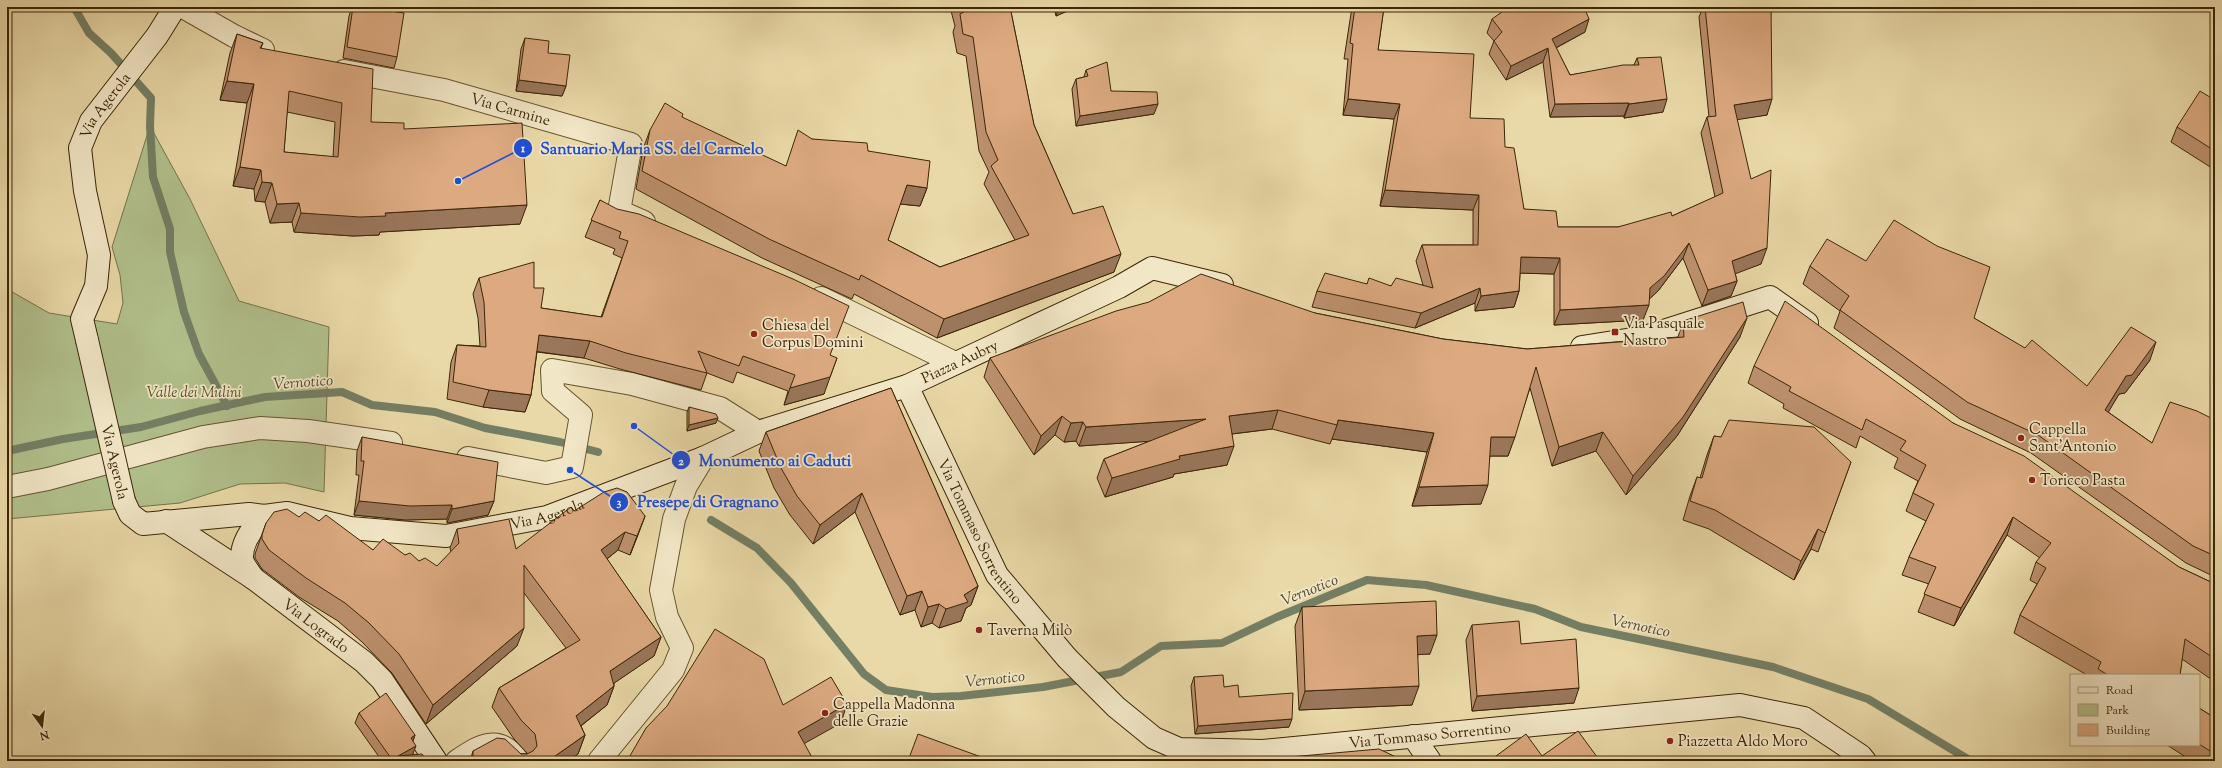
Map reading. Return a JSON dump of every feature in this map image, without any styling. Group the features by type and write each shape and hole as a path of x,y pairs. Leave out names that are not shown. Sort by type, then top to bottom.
{"street":[{"name":"Via Agerola","path":"175,7 157,36 91,122 80,148 85,191 99,255 96,286 82,319 124,500 130,514 143,524 250,514 264,516 287,513 350,528 446,536 547,517 703,458"},
{"path":"183,7 234,36 282,59"},
{"name":"Via Carmine","path":"321,66 444,90 631,144 619,211 662,229"},
{"name":"Piazza Aubry","path":"703,458 758,432 907,386 1119,287 1152,268 1218,283 1240,292"},
{"path":"806,291 955,363"},
{"path":"1564,348 1645,337 1770,297 1822,334"},
{"path":"445,453 546,473 572,467 582,415 553,391 552,370 632,384 720,408 758,432"},
{"name":"Via Tommaso Sorrentino","path":"907,386 997,575 1067,658 1116,707 1154,738 1179,749 1263,750 1740,705 1804,718 1861,756 1865,761"},
{"path":"7,487 48,479 202,437 260,428 367,438 414,447"},
{"path":"599,761 673,670 682,648 667,617 661,590 674,518 686,486 703,458"},
{"path":"252,578 242,560 246,539 254,526 264,516"},
{"name":"Via Logrado","path":"166,521 252,578 364,662 382,680 436,761"},
{"path":"1413,736 1430,761"},
{"path":"457,761 470,752 493,743 503,746 518,761"}],"green space":[{"name":"Valle dei Mulini","path":"150,126 190,199 239,301 329,327 324,492 285,483 240,484 180,503 7,519 7,289 49,313 117,324 123,303 120,275 112,247"}],"building":[{"path":"353,7 404,13 397,57 347,47"},
{"path":"962,7 1010,7 1034,125 1073,214 1103,206 1121,254 944,319 861,275 859,280 769,239 642,171 650,130 665,103 683,114 682,117 786,166 798,130 812,139 867,143 868,151 930,161 927,188 907,185 888,240 940,267 1029,235 991,166 998,160 986,132 973,37 963,34 960,14 964,12"},
{"path":"1355,7 1384,7 1378,50 1474,54 1470,118 1504,119 1505,147 1514,148 1524,209 1556,211 1558,227 1618,227 1671,212 1672,216 1723,193 1707,117 1716,116 1705,7 1771,7 1772,99 1734,105 1751,179 1771,170 1767,248 1732,261 1737,281 1708,290 1689,243 1664,276 1650,288 1649,305 1560,310 1560,258 1521,257 1519,291 1481,296 1480,288 1421,313 1317,291 1325,273 1367,284 1369,278 1391,286 1396,278 1433,288 1422,245 1478,245 1479,195 1385,190 1400,104 1348,99 1353,44 1350,43"},
{"path":"1509,7 1584,7 1589,19 1552,39 1570,75 1623,65 1639,65 1637,58 1661,57 1667,99 1629,104 1555,104 1548,48 1511,66 1494,41 1502,32 1492,19"},
{"path":"237,34 263,43 260,48 373,69 371,122 404,123 404,129 522,123 527,205 385,213 386,216 360,217 301,213 299,203 277,204 272,183 262,182 261,170 240,167 254,84 227,81","holes":["289,91 342,103 338,157 284,152"]},
{"path":"525,38 549,41 548,53 570,55 566,86 519,80"},
{"path":"1107,62 1111,91 1157,92 1158,104 1080,116 1076,79 1088,76 1086,70"},
{"path":"2200,91 2213,99 2215,96 2215,151 2177,127"},
{"path":"600,200 617,209 639,214 793,279 849,306 830,355 837,358 830,377 790,388 795,375 743,356 739,366 698,351 707,373 626,353 590,341 539,335 531,395 489,390 453,382 457,345 486,347 484,302 479,278 534,262 534,288 544,288 541,308 602,317 628,241 619,238 621,232 591,220"},
{"path":"1894,220 1937,246 1990,267 1974,318 2025,348 2032,340 2087,386 2131,327 2156,342 2132,375 2126,376 2105,410 2152,443 2170,402 2197,411 2215,420 2215,556 2193,546 2038,435 1967,402 1840,310 1849,296 1810,266 1827,239 1866,261"},
{"path":"1201,274 1315,313 1443,339 1527,349 1684,337 1683,321 1743,302 1747,318 1683,417 1633,476 1603,432 1559,447 1536,367 1515,437 1491,437 1488,485 1419,487 1434,433 1338,420 1337,425 1278,410 1229,416 1234,446 1179,456 1180,459 1112,478 1104,459 1206,419 1086,427 1083,422 1071,423 1062,416 1041,436 990,358 1116,311 1149,302"},
{"path":"1785,301 1953,423 2024,456 2179,567 2215,584 2215,659 2185,639 2180,674 2106,674 2098,669 2101,662 2020,615 2046,568 2036,562 2051,543 2013,517 1961,608 1924,594 1936,567 1909,557 1934,504 1913,493 1926,465 1900,450 1906,441 1866,419 1862,430 1789,391 1791,387 1754,366"},
{"path":"891,388 978,586 964,595 968,602 946,609 939,604 928,607 922,591 907,596 862,493 820,525 797,496 781,468 766,432"},
{"path":"689,407 716,414 718,418 689,425"},
{"path":"1729,420 1814,427 1851,462 1825,533 1818,529 1801,561 1715,510 1690,501 1697,477 1702,478 1714,436 1721,437"},
{"path":"362,437 498,462 494,501 452,509 452,505 410,506 359,501 364,461 361,461"},
{"path":"617,488 627,492 645,516 637,536 625,532 601,550 661,637 610,671 614,686 576,716 585,735 548,761 473,761 473,751 497,738 505,739 521,754 527,754 533,751 537,746 535,734 521,720 499,688 580,640 524,565 524,628 433,705 399,654 369,623 345,603 306,578 269,550 262,539 266,523 274,512 287,509 299,517 305,512 319,521 326,515 373,550 383,539 405,555 410,553 419,561 425,558 437,566 459,543 457,529 509,519 516,549 571,507 574,511 604,492"},
{"path":"1436,601 1437,635 1417,636 1419,686 1305,691 1302,607"},
{"path":"1519,621 1521,644 1576,639 1579,688 1477,696 1472,625"},
{"path":"715,629 764,659 783,705 831,677 847,704 798,732 814,761 627,761 646,728 667,706"},
{"path":"1223,675 1224,687 1238,685 1239,697 1293,693 1292,719 1198,726 1194,677"},
{"path":"386,693 415,735 411,738 416,746 398,756 422,754 427,761 393,761 359,713"},
{"path":"2200,709 2215,718 2215,754 2200,745"},
{"path":"1578,731 1600,761 1494,761 1492,759 1526,734 1542,756"},
{"path":"918,734 984,758 983,761 908,761"},
{"path":"1379,749 1401,761 1290,761 1290,757"},
{"path":"881,757 883,761 870,761"},
{"path":"36,758 41,761 34,761"}],"waterway":[{"path":"74,7 89,33 111,53 151,98 150,126 153,177 170,229 170,252 184,312 199,354 227,406"},
{"name":"Vernotico","path":"7,451 63,439 141,427 200,411 265,397 342,392 372,405 435,412 485,428 560,442 598,452"},
{"name":"Vernotico","path":"711,520 757,548 791,583 864,674 886,690 932,697 961,696 1043,687 1121,672 1161,646 1222,643 1277,617 1367,580 1426,585 1535,609 1581,627 1773,667 1868,699 1971,761"}],"place":[{"name":"Santuario Maria SS. del Carmelo","path":"458,181"},
{"name":"Via Pasquale Nastro","path":"1615,332"},
{"name":"Chiesa del Corpus Domini","path":"754,334"},
{"name":"Monumento ai Caduti","path":"634,426"},
{"name":"Cappella Sant'Antonio","path":"2021,438"},
{"name":"Presepe di Gragnano","path":"570,470"},
{"name":"Toricco Pasta","path":"2032,480"},
{"name":"Taverna Milò","path":"979,630"},
{"name":"Cappella Madonna delle Grazie","path":"825,713"},
{"name":"Piazzetta Aldo Moro","path":"1670,741"}]}
